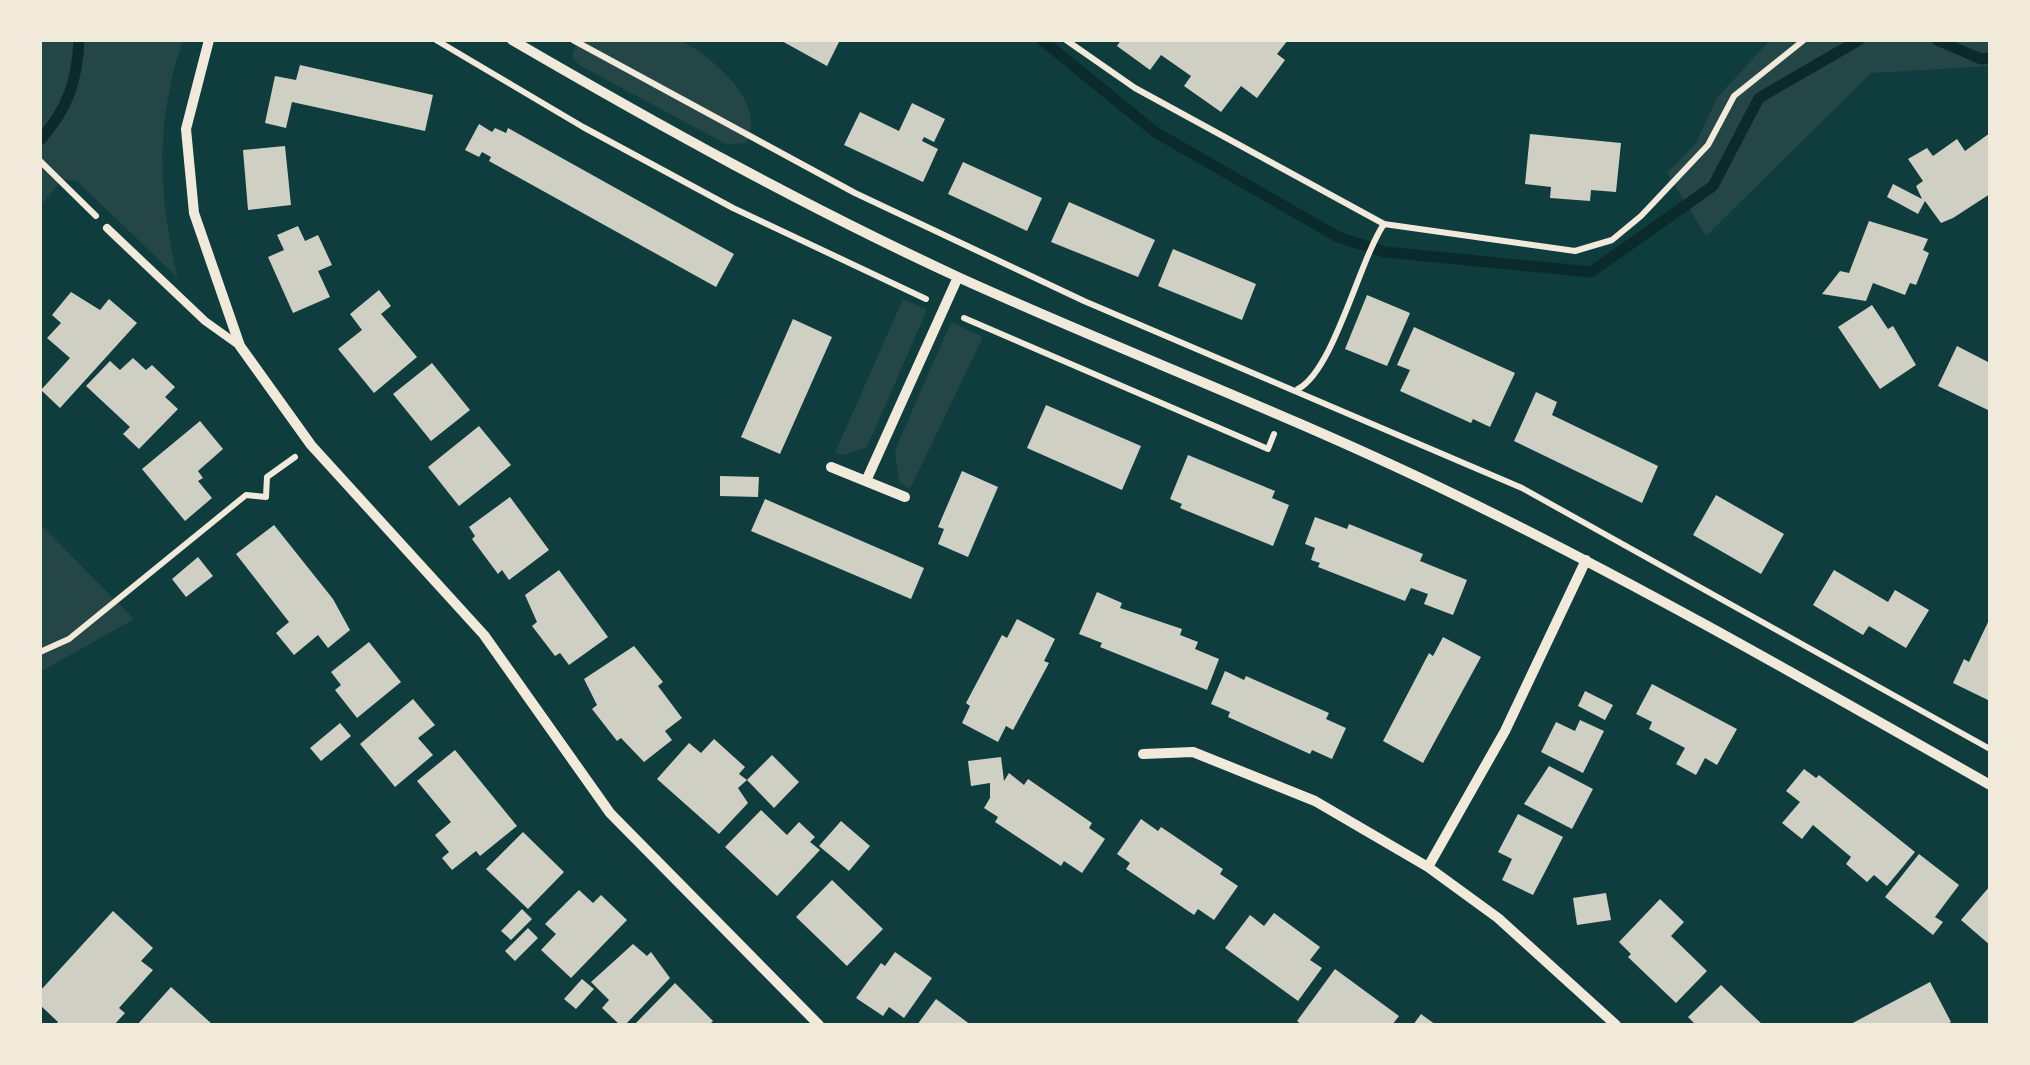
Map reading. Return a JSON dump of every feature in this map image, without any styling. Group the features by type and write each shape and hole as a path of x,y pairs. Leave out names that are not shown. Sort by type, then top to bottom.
{"street":[{"path":"209,40 186,130 194,212 240,346 311,445 484,635 610,813 819,1025"},
{"path":"512,40 672,134 958,277 1438,486 1586,560 1990,784"},
{"path":"866,481 958,277"},
{"path":"831,467 905,497"},
{"path":"1428,867 1505,731 1586,560"},
{"path":"1143,754 1192,752 1314,801 1428,867 1537,950 1616,1025"}],"lane":[{"path":"108,228 205,321 240,346"}],"path":[{"path":"1066,40 1135,88 1384,224 1574,252 1612,240 1697,158 1734,96 1804,40"},
{"path":"40,161 108,228"},
{"path":"1298,389 1309,383 1384,224"},
{"path":"40,652 69,639 246,495 266,496 266,477 311,445"}],"shaded area":[{"path":"40,40 183,40 168,100 162,159 166,218 178,278 77,181 63,179 40,206"},
{"path":"578,40 679,40 692,47 720,69 743,97 751,128 746,143 726,144 579,65 572,56"},
{"path":"1770,40 1990,40 1990,66 1871,73 1706,236 1667,173 1696,143 1717,98"},
{"path":"903,299 927,310 867,447 845,455 835,453"},
{"path":"951,322 983,337 910,489 899,482 895,450"},
{"path":"40,524 134,619 40,672"}],"building":[{"path":"780,40 840,40 827,66"},
{"path":"1121,40 1288,40 1277,54 1285,60 1257,98 1241,86 1221,112 1184,86 1191,76 1161,55 1150,70 1117,46"},
{"path":"300,65 433,95 425,131 292,102 286,128 265,123 275,76 296,80"},
{"path":"912,103 945,119 934,142 924,137 922,141 938,149 923,182 844,145 860,112 899,131"},
{"path":"479,124 492,132 495,128 506,133 508,128 734,254 716,287 489,161 491,157 482,152 479,157 465,150"},
{"path":"1990,133 1990,194 1953,218 1941,223 1925,201 1918,214 1887,197 1893,184 1922,199 1916,186 1923,181 1908,159 1927,148 1933,156 1957,139 1965,151"},
{"path":"1530,134 1621,143 1616,192 1591,190 1590,201 1550,198 1551,187 1525,184"},
{"path":"285,146 291,205 248,210 243,150"},
{"path":"963,162 1042,198 1027,231 948,194"},
{"path":"1069,202 1155,240 1138,277 1051,242"},
{"path":"1869,221 1928,239 1923,250 1929,253 1916,285 1910,283 1905,295 1873,283 1866,301 1822,294 1840,271 1849,273"},
{"path":"298,226 305,241 318,235 332,265 318,271 330,297 293,313 268,257 284,250 277,235"},
{"path":"1173,249 1256,284 1242,320 1158,286"},
{"path":"379,290 391,306 381,314 417,357 374,393 338,349 362,330 350,314"},
{"path":"71,292 100,310 109,299 137,323 60,408 41,390 70,358 47,338 61,323 52,315"},
{"path":"1367,295 1410,313 1387,366 1345,349"},
{"path":"1872,305 1888,329 1893,326 1916,365 1880,389 1838,327"},
{"path":"793,319 832,337 780,454 741,437"},
{"path":"1414,327 1515,373 1490,427 1473,419 1471,423 1400,391 1410,370 1397,365"},
{"path":"1957,346 1990,363 1990,411 1938,386"},
{"path":"133,358 146,370 152,365 175,387 165,397 178,409 139,449 123,434 130,427 86,386 110,361 120,370"},
{"path":"432,363 470,410 431,441 393,394"},
{"path":"1536,392 1557,402 1552,415 1658,466 1642,503 1514,441"},
{"path":"1046,405 1141,446 1122,490 1027,448"},
{"path":"200,421 223,449 198,471 203,478 198,481 212,498 185,521 142,469"},
{"path":"479,426 511,465 459,506 428,467"},
{"path":"1188,455 1275,491 1272,498 1289,505 1273,546 1180,508 1182,504 1170,499"},
{"path":"962,471 998,487 968,557 938,544 944,529 938,527"},
{"path":"720,476 759,477 758,497 720,496"},
{"path":"1716,495 1784,534 1761,574 1693,535"},
{"path":"510,497 549,550 509,580 502,570 498,574 472,539 475,536 469,527"},
{"path":"765,499 924,568 911,599 751,531"},
{"path":"1315,517 1347,529 1349,524 1423,554 1420,561 1467,580 1453,615 1424,604 1428,594 1411,588 1405,601 1318,567 1320,563 1311,560 1315,548 1305,544"},
{"path":"274,525 333,599 350,630 328,648 318,635 294,655 276,633 289,622 236,554"},
{"path":"198,557 213,576 186,597 172,579"},
{"path":"559,570 608,637 569,665 560,653 555,656 532,626 537,622 525,595"},
{"path":"1834,570 1888,602 1895,590 1929,610 1906,648 1869,626 1863,635 1813,605"},
{"path":"1097,592 1122,603 1120,608 1182,629 1180,635 1198,642 1195,649 1219,659 1207,690 1100,647 1102,643 1079,634"},
{"path":"1990,618 1990,701 1953,683 1964,659 1969,662"},
{"path":"1017,619 1055,639 1044,661 1049,663 1013,730 1006,726 998,742 962,723 970,706 966,703 1002,635 1007,638"},
{"path":"1443,637 1481,657 1423,763 1383,741 1429,653 1433,656"},
{"path":"369,642 401,682 357,718 335,690 341,685 331,672"},
{"path":"634,646 663,682 658,686 682,718 665,731 672,740 644,762 621,738 617,741 592,709 597,705 584,679"},
{"path":"1225,671 1244,680 1246,676 1329,713 1326,719 1346,728 1332,759 1312,750 1310,754 1228,717 1230,712 1211,704"},
{"path":"1652,684 1737,729 1717,765 1705,758 1696,775 1676,764 1685,748 1649,729 1652,722 1636,714"},
{"path":"1585,691 1613,705 1605,720 1578,706"},
{"path":"413,699 435,725 418,738 433,755 395,787 360,744"},
{"path":"1580,720 1604,731 1583,773 1541,752 1556,722 1575,731"},
{"path":"340,723 351,736 321,761 310,748"},
{"path":"714,739 745,767 739,774 747,780 738,788 748,803 719,834 657,779 689,743 701,753"},
{"path":"455,750 517,826 480,856 476,851 452,870 442,858 449,852 435,835 451,822 417,781"},
{"path":"772,755 799,782 774,808 747,780"},
{"path":"1001,757 1004,781 1009,773 1024,785 1028,779 1092,823 1089,828 1105,839 1082,873 1064,861 1061,866 995,822 998,817 984,808 990,798 990,783 971,786 968,761"},
{"path":"1549,766 1593,789 1572,829 1524,804"},
{"path":"1804,769 1816,778 1819,775 1915,852 1887,886 1874,875 1867,882 1846,864 1851,857 1813,825 1802,839 1782,823 1800,802 1786,791"},
{"path":"761,810 787,835 799,822 815,837 810,842 820,850 777,896 725,847"},
{"path":"1518,814 1563,837 1533,895 1502,880 1512,859 1498,852"},
{"path":"1141,819 1158,831 1161,827 1223,869 1220,874 1238,886 1214,920 1198,909 1194,915 1126,869 1130,863 1117,854"},
{"path":"841,821 870,846 849,871 819,846"},
{"path":"523,832 564,872 528,909 486,869"},
{"path":"1919,854 1959,885 1935,917 1943,922 1933,935 1885,897"},
{"path":"832,880 883,929 847,966 796,917"},
{"path":"1990,886 1990,945 1961,920"},
{"path":"579,890 593,903 601,895 627,920 571,978 541,950 556,934 545,924"},
{"path":"1606,893 1611,920 1577,925 1573,898"},
{"path":"1660,899 1684,922 1671,936 1707,971 1676,1003 1628,957 1631,954 1619,942"},
{"path":"522,909 532,919 511,940 501,931"},
{"path":"113,911 153,948 141,961 153,970 119,1008 125,1013 114,1025 55,1025 58,1022 40,1005 40,991"},
{"path":"1274,913 1320,947 1310,960 1322,968 1298,1001 1225,948 1250,915 1264,926"},
{"path":"528,928 538,938 515,961 505,951"},
{"path":"633,944 647,956 651,952 670,978 625,1025 620,1025 602,1008 609,1000 591,982"},
{"path":"895,952 932,978 904,1018 889,1007 883,1016 856,998 881,963 885,966"},
{"path":"1335,969 1399,1016 1392,1025 1302,1025 1297,1021"},
{"path":"582,979 594,989 576,1009 564,999"},
{"path":"1930,982 1951,1022 1946,1025 1849,1025"},
{"path":"675,983 713,1021 709,1025 634,1025"},
{"path":"1721,985 1763,1025 1696,1025 1688,1017"},
{"path":"171,987 213,1025 137,1025"},
{"path":"936,999 971,1025 917,1025"},
{"path":"1421,1014 1436,1025 1413,1025"}],"waterway":[{"path":"40,140 69,94 79,40"},
{"path":"1042,40 1155,132 1338,237 1385,252 1591,272 1713,186 1759,98 1859,40"},
{"path":"1937,40 1981,59 1990,58"}]}
